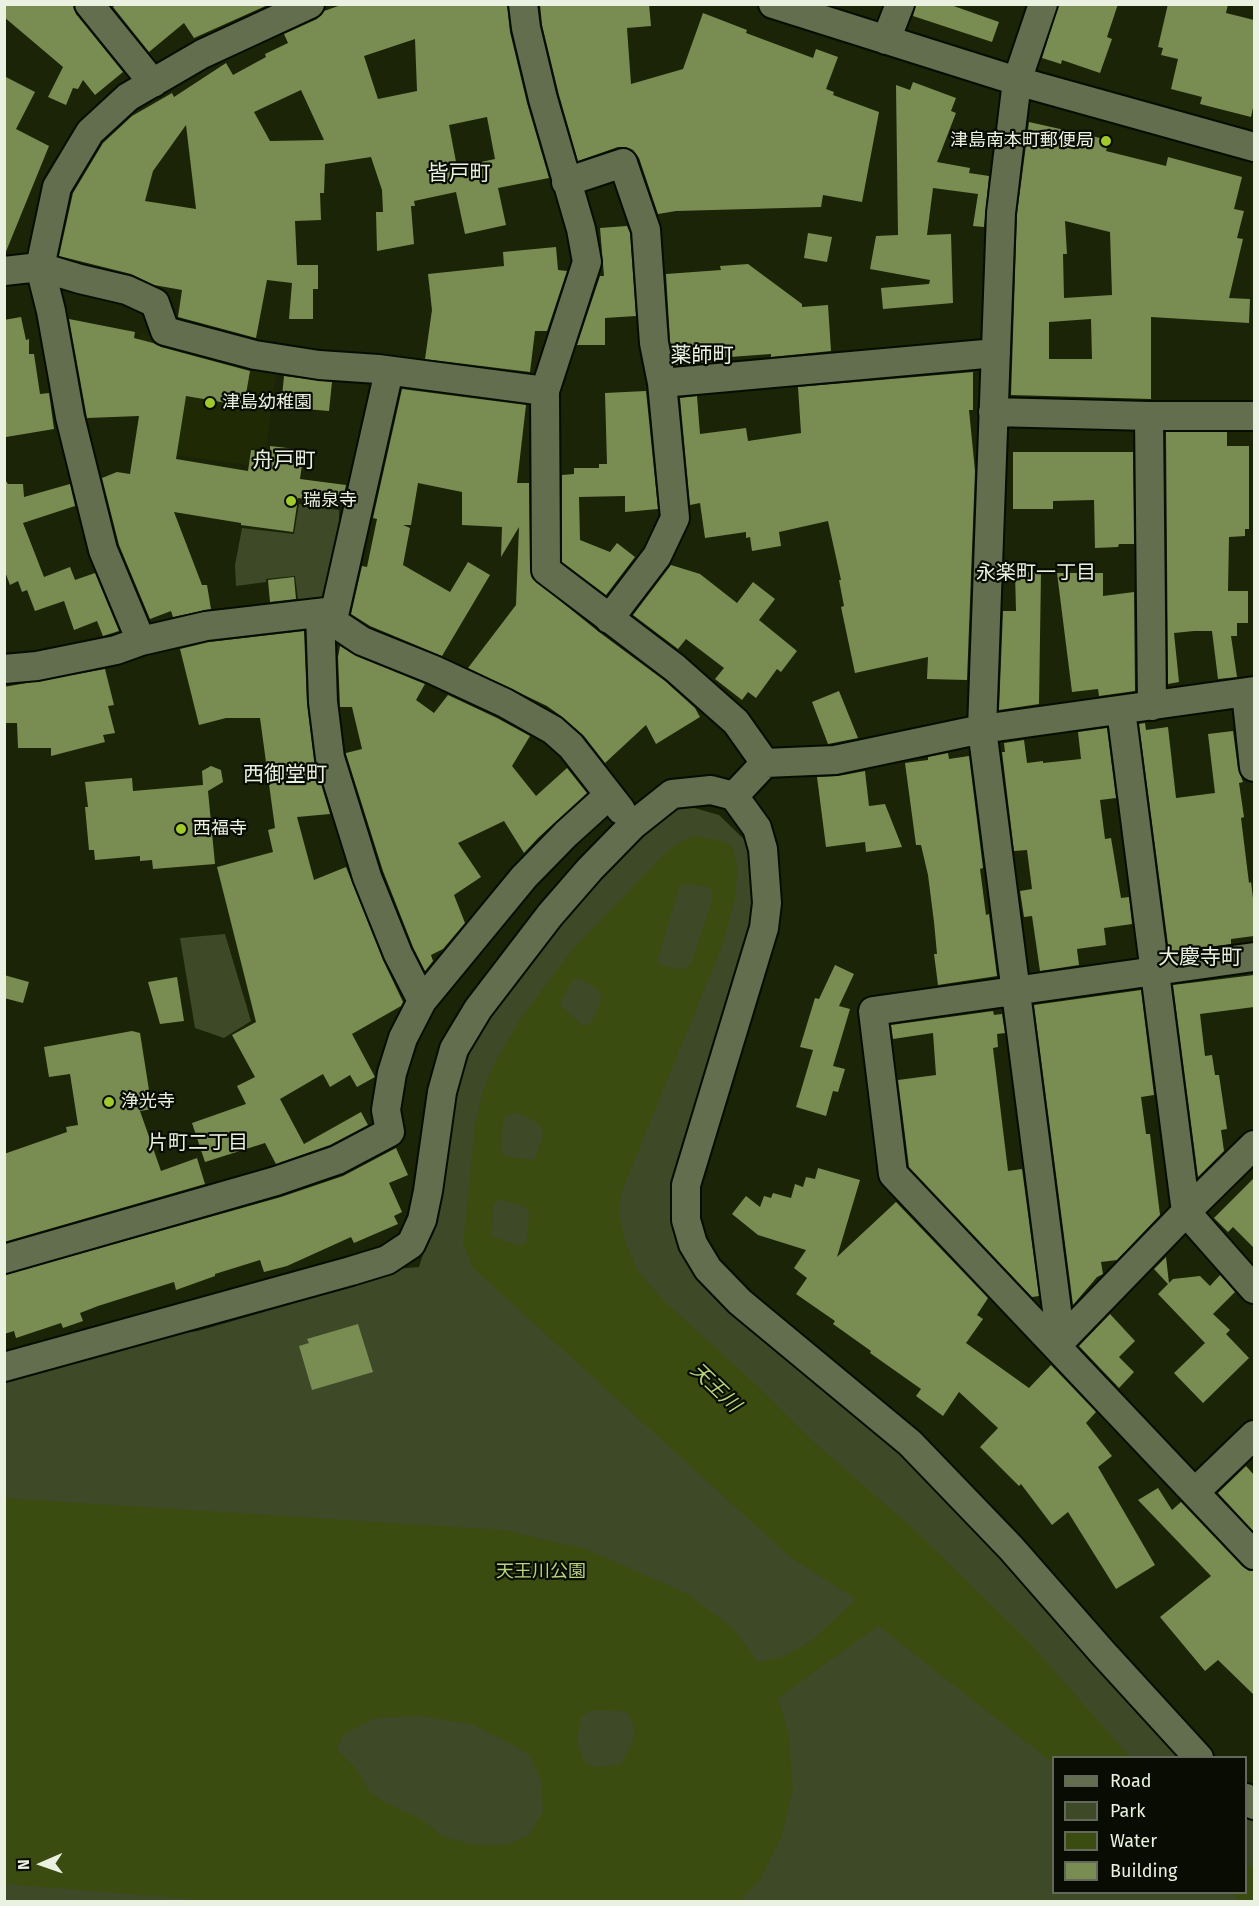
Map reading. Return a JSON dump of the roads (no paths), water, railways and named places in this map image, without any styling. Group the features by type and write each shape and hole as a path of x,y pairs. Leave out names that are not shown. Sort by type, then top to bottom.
{"street":[{"path":"89,4 153,82"},
{"path":"141,641 103,550 70,417 51,311 40,267 57,188 90,132 128,97 202,54 310,4"},
{"path":"523,4 526,28 543,99 581,230 587,262 545,391 546,570 675,668 736,722 765,763"},
{"path":"772,4 1017,81 1254,147"},
{"path":"886,40 900,4"},
{"path":"1043,4 1017,81 1001,213 982,729 1058,1318 1057,1345"},
{"path":"566,182 623,163 646,230 654,343 662,383 675,518 657,556 609,619"},
{"path":"4,271 40,267 127,290 155,303 165,332 255,355 319,365 389,371 545,391"},
{"path":"662,383 996,353"},
{"path":"4,669 49,664 116,650 141,641 207,626 335,611 389,371"},
{"path":"993,412 1254,416"},
{"path":"1149,416 1152,705"},
{"path":"320,613 362,641 434,670 505,703 553,730 572,746 608,796 633,825"},
{"path":"320,613 323,702 330,758 367,877 398,954 422,1001"},
{"path":"735,796 765,763 835,760 982,729 1250,692 1254,767"},
{"path":"1121,710 1186,1212 1254,1289"},
{"path":"4,1367 387,1260 411,1244 422,1220 442,1092 453,1049 478,1009 550,915 590,868 633,825 672,794 711,790 735,796 757,828 763,849 767,903 764,927 686,1185 686,1220 693,1244 708,1269 740,1302 910,1443 1011,1548 1197,1756"},
{"path":"390,1132 386,1110 392,1073 403,1038 422,1001 524,877 608,796"},
{"path":"1254,957 873,1011 892,1174 1057,1345 1254,1555"},
{"path":"4,1259 276,1181 337,1160 390,1132 436,1128"},
{"path":"1057,1345 1254,1145"},
{"path":"1195,1492 1254,1435"}],"water":[{"name":"天王川","path":"696,836 725,842 733,848 737,869 735,898 724,941 621,1194 619,1213 626,1244 637,1270 665,1302 761,1389 816,1444 918,1533 1029,1642 1129,1756 1052,1756 1052,1762 878,1626 778,1698 788,1732 793,1787 781,1838 760,1880 740,1901 227,1902 5,1884 5,1498 503,1530 586,1549 688,1594 735,1630 758,1662 783,1657 811,1641 856,1599 790,1557 473,1268 463,1244 475,1125 483,1091 493,1066 520,1019 572,950 666,852 680,842","holes":["683,884 707,886 712,891 712,900 692,961 685,969 662,966 658,959 679,888","574,978 581,979 600,992 602,999 589,1025 582,1025 560,1005","517,1113 531,1119 542,1128 543,1135 535,1158 532,1160 501,1154 503,1120 506,1115","501,1200 523,1206 529,1212 527,1241 523,1244 517,1245 492,1237 493,1205 496,1201","591,1710 626,1711 633,1724 634,1738 621,1764 596,1767 585,1763 577,1742 581,1717","422,1716 474,1725 528,1753 541,1780 543,1812 529,1835 507,1845 474,1845 443,1836 421,1819 386,1803 370,1792 355,1767 337,1749 343,1735 374,1718"]},
{"path":"1247,1864 1254,1870 1254,1901 1242,1901 1230,1894 1247,1894"}],"place":[{"name":"津島南本町郵便局","path":"1106,141"},
{"name":"津島幼稚園","path":"210,403"},
{"name":"瑞泉寺","path":"291,501"},
{"name":"西福寺","path":"181,829"},
{"name":"浄光寺","path":"109,1102"}],"district":[{"name":"皆戸町","path":"459,174"},
{"name":"薬師町","path":"702,356"},
{"name":"舟戸町","path":"284,461"},
{"name":"永楽町一丁目","path":"1036,573"},
{"name":"西御堂町","path":"285,775"},
{"name":"大慶寺町","path":"1200,958"},
{"name":"片町二丁目","path":"198,1143"}],"park label":[{"name":"天王川公園","path":"541,1572"}]}
